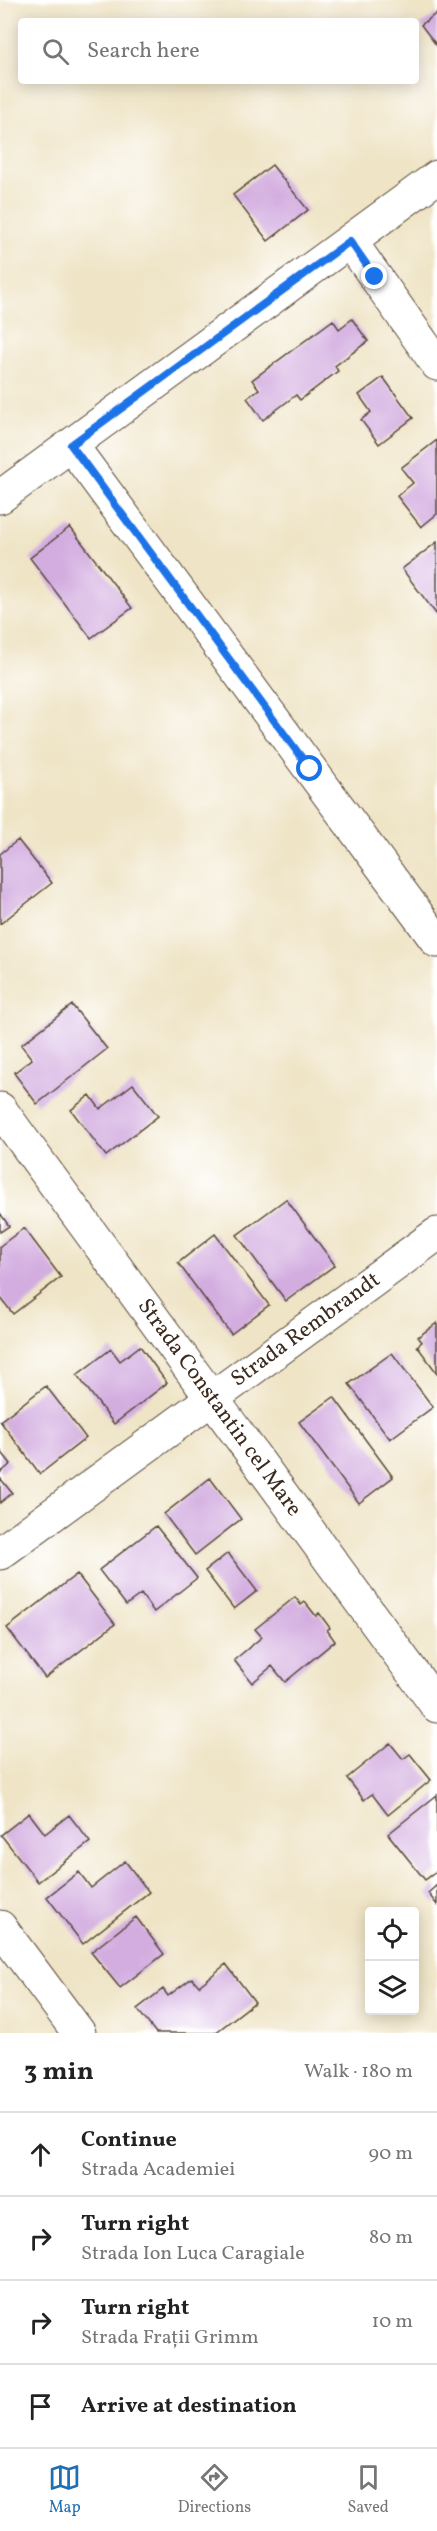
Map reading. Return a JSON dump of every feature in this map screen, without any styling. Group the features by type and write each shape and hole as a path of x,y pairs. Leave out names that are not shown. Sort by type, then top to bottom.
{"street":[{"path":"0,497 437,177"},
{"path":"350,241 437,363"},
{"path":"71,445 437,941"},
{"name":"Strada Constantin cel Mare","path":"0,1109 437,1707"},
{"name":"Strada Rembrandt","path":"0,1553 437,1234"},
{"path":"0,1927 78,2033"}],"building":[{"path":"437,13 437,46 421,25"},
{"path":"272,165 308,210 268,241 233,195"},
{"path":"352,319 368,341 335,366 338,371 300,400 296,395 263,420 247,398 259,389 252,380 333,320 339,329"},
{"path":"383,377 413,418 379,444 361,420 371,412 359,395"},
{"path":"437,440 437,514 421,527 397,496 413,483 401,468"},
{"path":"70,527 132,608 91,638 30,558"},
{"path":"437,542 437,615 402,569"},
{"path":"18,840 52,883 0,924 0,854"},
{"path":"72,1005 107,1049 37,1104 14,1073 32,1059 21,1045"},
{"path":"133,1084 158,1116 106,1156 71,1110 90,1095 100,1109"},
{"path":"286,1199 335,1265 286,1301 237,1235"},
{"path":"0,1213 9,1226 0,1232"},
{"path":"24,1228 61,1277 13,1314 0,1297 0,1246"},
{"path":"215,1234 269,1305 231,1334 178,1263"},
{"path":"437,1323 437,1373 417,1346 422,1342 418,1337"},
{"path":"140,1346 167,1383 114,1424 77,1375 111,1349 120,1361"},
{"path":"392,1353 433,1407 390,1439 349,1384"},
{"path":"46,1386 86,1438 40,1474 0,1421"},
{"path":"334,1397 393,1477 359,1503 299,1422"},
{"path":"0,1450 11,1464 0,1473"},
{"path":"0,1478 12,1493 0,1503"},
{"path":"210,1478 241,1519 195,1555 164,1514"},
{"path":"156,1526 197,1578 154,1612 141,1594 126,1605 99,1570"},
{"path":"228,1553 257,1591 234,1609 205,1571"},
{"path":"77,1574 115,1624 45,1678 7,1628"},
{"path":"295,1597 301,1605 305,1602 316,1616 319,1613 330,1628 327,1630 335,1641 285,1682 272,1666 252,1683 234,1660 262,1637 255,1629"},
{"path":"390,1743 403,1759 410,1754 431,1780 388,1815 372,1794 364,1800 347,1778"},
{"path":"437,1795 437,1871 425,1880 388,1834"},
{"path":"29,1813 45,1834 69,1815 90,1842 38,1882 1,1835"},
{"path":"125,1861 149,1892 83,1944 47,1897 79,1872 91,1888"},
{"path":"437,1885 437,1905 428,1893"},
{"path":"136,1917 164,1954 120,1988 91,1952"},
{"path":"226,1964 255,2002 215,2033 156,2033 137,2009 163,1989 168,1996 192,1978 199,1986"}],"route":[{"path":"310,769 71,445 350,241 375,277"}]}
